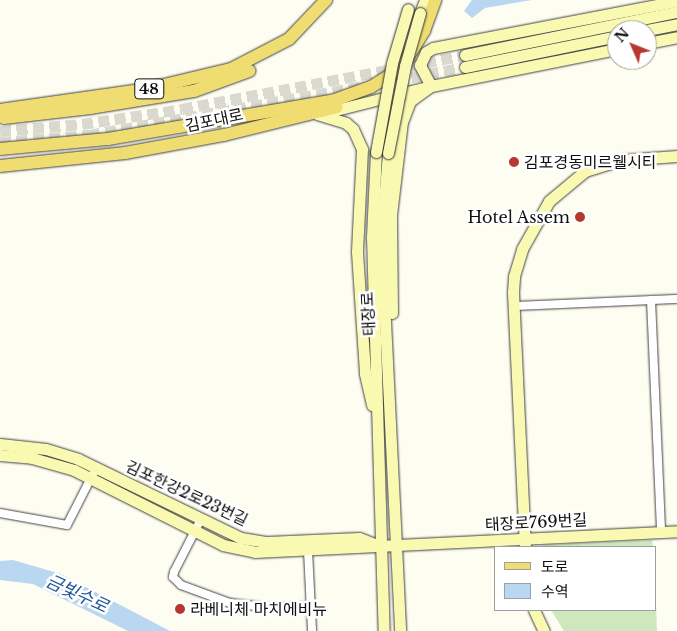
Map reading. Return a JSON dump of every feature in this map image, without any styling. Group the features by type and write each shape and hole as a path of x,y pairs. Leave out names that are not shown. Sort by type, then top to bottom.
{"main road":[{"name":"48","path":"0,110 93,98 196,78 231,69 289,39 326,0"},
{"path":"316,114 352,100 401,68 424,31 435,0"},
{"path":"0,118 90,108 194,91 264,64 289,39"},
{"path":"0,157 92,149 203,130 335,100 371,87"},
{"path":"0,149 108,140 287,110"},
{"name":"김포대로","path":"0,166 125,153 316,114"}],"street":[{"name":"태장로","path":"400,631 398,546 389,425 381,239 388,153 405,66 425,0"},
{"path":"389,425 394,376 390,256 394,185 405,109 410,101 431,86 420,65 426,52 434,48 677,1"},
{"name":"태장로","path":"384,631 372,238 376,152 392,63 410,4"},
{"path":"465,55 677,12"},
{"path":"657,28 677,24"},
{"path":"657,40 677,37"},
{"path":"465,67 607,38"},
{"name":"김포대로","path":"316,114 431,86 607,50"},
{"path":"316,114 346,123 353,129 362,149 357,252 365,374 377,428"},
{"path":"525,543 514,306 514,276 522,249 538,216 566,184 586,171 622,160 677,156"},
{"path":"514,306 677,299"},
{"path":"651,300 661,531"},
{"name":"김포한강2로23번길","path":"0,444 46,449 242,550 308,551 381,546"},
{"name":"김포한강2로23번길","path":"0,455 46,461 93,472"},
{"path":"0,513 67,525 93,472"},
{"path":"198,526 174,572 173,577 181,585 230,603 274,608 311,606"},
{"name":"김포한강2로23번길","path":"198,526 254,541 359,538 381,546"},
{"name":"태장로769번길","path":"381,546 525,543 677,531"},
{"path":"308,551 312,631"},
{"path":"534,611 544,631"}],"green space":[{"path":"652,540 653,546 542,546"},
{"path":"552,611 656,611 657,631 564,631"}],"water":[{"path":"472,0 532,0 485,8 472,18 464,11"},
{"name":"금빛수로","path":"13,560 61,574 170,631 128,631 33,584 0,580 0,561"}],"tunnel":[{"path":"0,131 82,124 182,109 465,55"},
{"path":"379,83 465,67"},
{"path":"0,142 89,135 364,86"}],"place":[{"name":"김포경동미르웰시티","path":"514,162"},
{"name":"Hotel Assem","path":"580,217"},
{"name":"라베니체 마치에비뉴","path":"180,609"}]}
